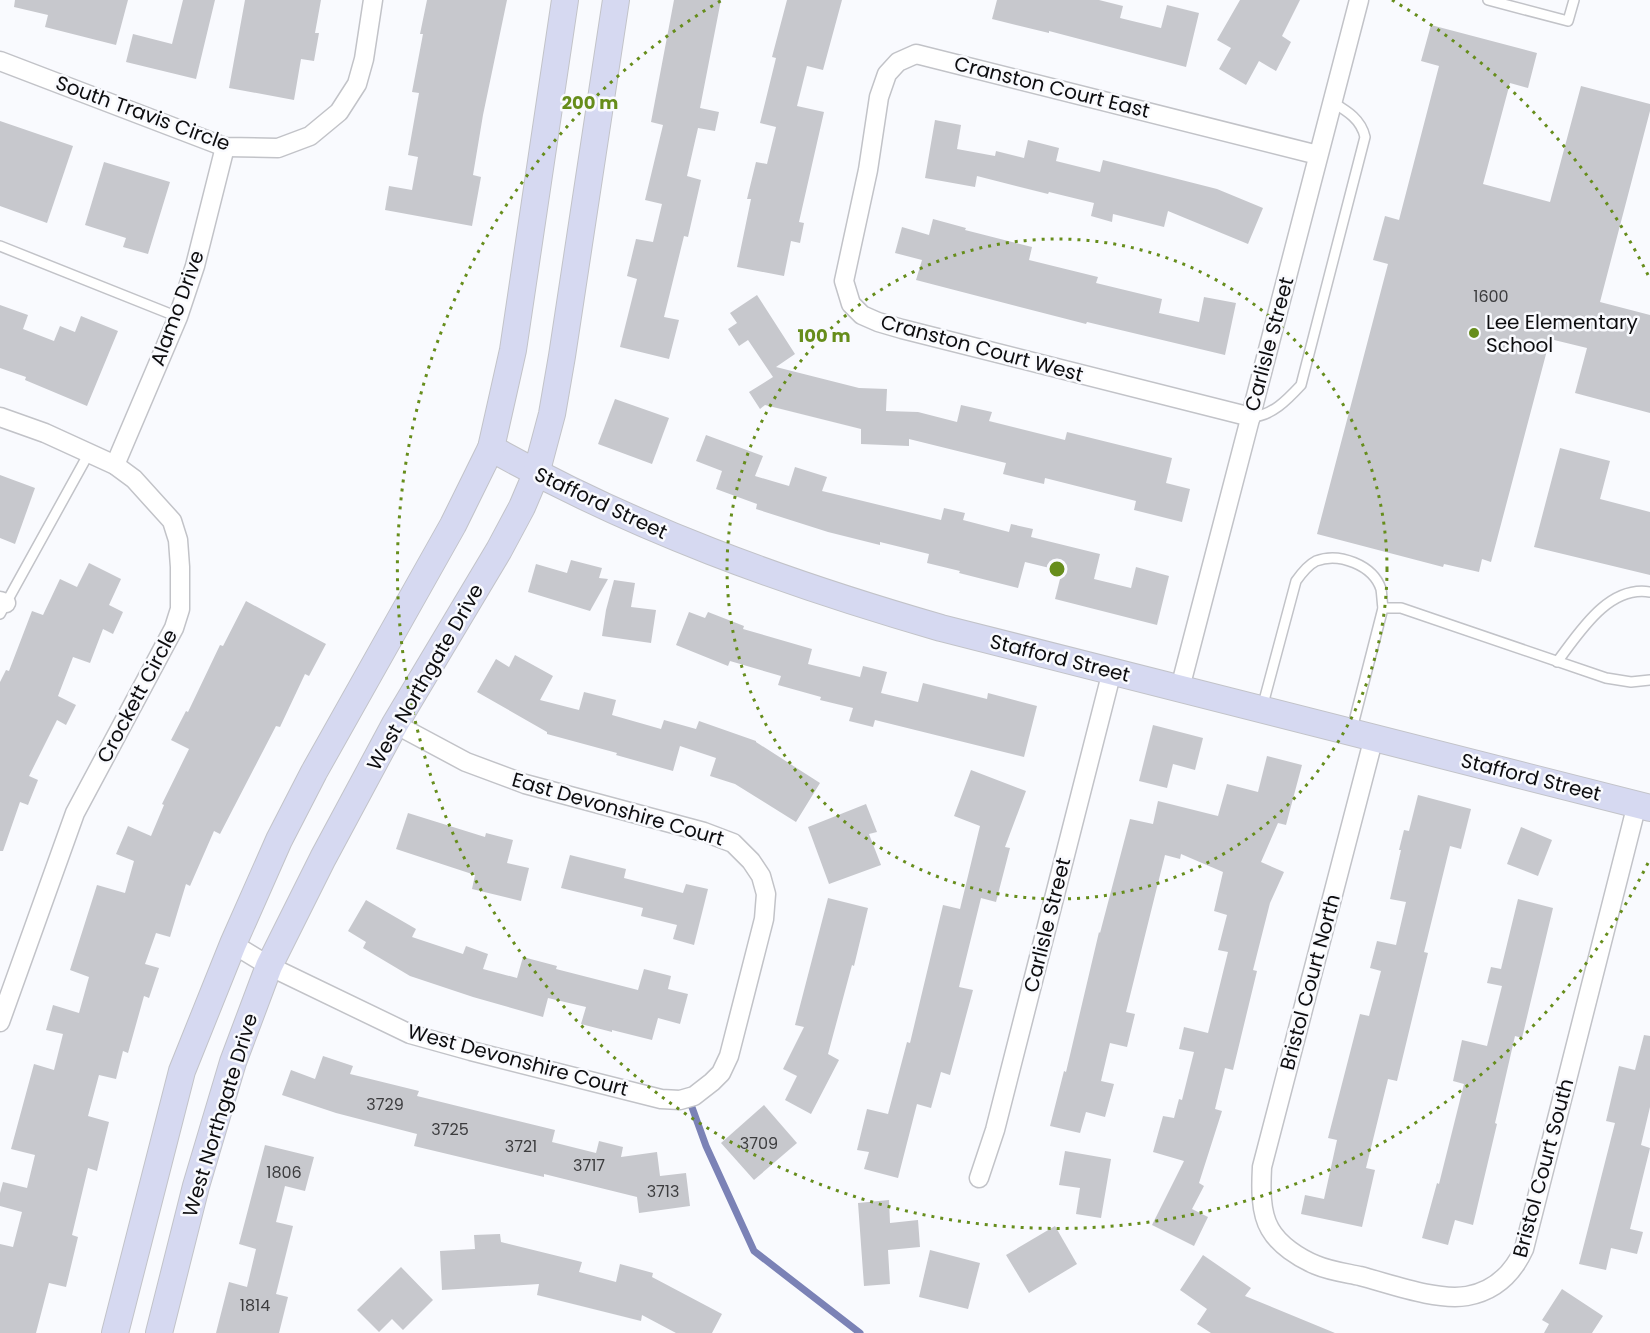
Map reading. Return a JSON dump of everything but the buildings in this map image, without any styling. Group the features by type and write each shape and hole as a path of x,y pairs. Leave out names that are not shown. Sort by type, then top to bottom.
{"main road":[{"path":"115,1333 183,1071 233,944 279,840 314,772 453,525 491,448 513,350 565,0"},
{"name":"West Northgate Drive","path":"159,1333 196,1186 233,1062 269,966 323,858 395,724 499,550 536,474 552,414 562,356 616,0"},
{"name":"Stafford Street","path":"491,448 536,474 696,547 864,606 940,628 1644,806"}],"street":[{"name":"South Travis Circle","path":"0,61 225,147 278,148 310,136 339,112 357,84 364,59 374,0"},
{"name":"Carlisle Street","path":"1180,688 1359,0"},
{"name":"Cranston Court East","path":"868,170 879,98 887,74 898,62 916,54 1318,155"},
{"name":"Alamo Drive","path":"115,465 178,317 195,266 225,147"},
{"name":"Cranston Court West","path":"868,170 844,281 851,304 862,315 902,329 1251,417"},
{"name":"Crockett Circle","path":"0,417 45,433 115,465 134,479 172,521 178,540 180,609 174,628 75,813 0,1022"},
{"name":"Carlisle Street","path":"979,1178 998,1119 1112,671"},
{"name":"East Devonshire Court","path":"395,724 466,762 516,780 704,832 733,843 751,861 761,876 766,894 764,920 748,985"},
{"name":"Bristol Court North","path":"1269,1228 1261,1187 1262,1167 1363,735"},
{"name":"Bristol Court South","path":"1269,1228 1291,1251 1318,1266 1426,1293 1466,1296 1484,1291 1500,1282 1517,1264 1524,1249 1644,806"},
{"name":"West Devonshire Court","path":"233,944 269,966 410,1034 661,1099 680,1100 694,1096 721,1073 729,1056 748,985"}],"lane":[{"path":"1488,0 1568,21 1574,0"},
{"path":"1251,417 1263,416 1301,385 1365,137 1363,127 1350,113 1332,102"},
{"path":"0,246 178,317"},
{"path":"2,606 89,453"},
{"path":"1262,709 1296,581 1306,568 1316,561 1344,560 1362,566 1374,576 1380,588 1383,608 1363,735"},
{"path":"1557,662 1584,626 1608,604 1627,592 1650,592"},
{"path":"1383,608 1401,608 1606,678 1631,682 1650,680"}],"waterway":[{"path":"689,1099 706,1146 754,1251 860,1333"}],"place":[{"name":"Lee Elementary School","path":"1474,333"}]}
